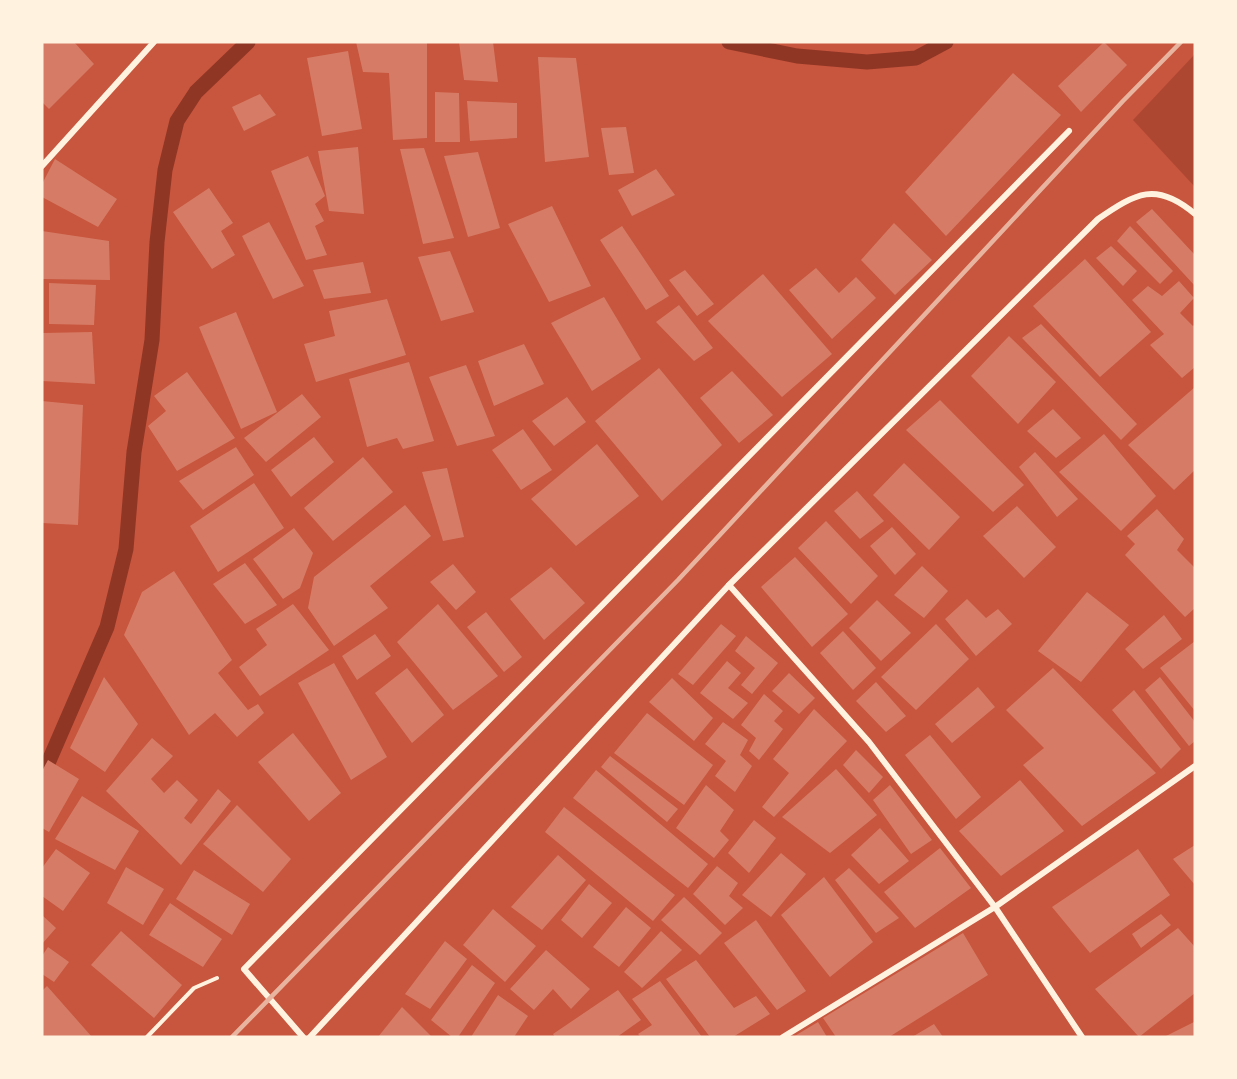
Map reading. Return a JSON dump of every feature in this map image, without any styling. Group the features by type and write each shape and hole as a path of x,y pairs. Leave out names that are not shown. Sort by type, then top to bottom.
{"street":[{"path":"42,166 154,42"},
{"path":"303,1037 244,969 1069,131"},
{"path":"310,1037 729,585 1098,219 1125,201 1143,193 1164,194 1182,203 1195,214"},
{"path":"729,585 869,742 995,907 1082,1037"},
{"path":"783,1037 995,907 1195,766"}],"path":[{"path":"147,1037 194,988 244,969"}],"shaded area":[{"path":"1195,54 1195,187 1133,120"}],"building":[{"path":"42,42 74,42 94,64 49,109 42,102"},
{"path":"356,42 427,42 427,138 393,140 389,73 363,72"},
{"path":"459,42 493,42 498,82 464,80"},
{"path":"1104,42 1127,65 1081,112 1058,86"},
{"path":"348,51 362,129 322,136 307,58"},
{"path":"538,57 576,58 589,157 545,162"},
{"path":"1013,73 1061,115 946,236 905,192"},
{"path":"435,92 459,93 460,142 435,142"},
{"path":"260,94 276,115 244,131 232,107"},
{"path":"467,101 517,103 517,138 470,141"},
{"path":"626,127 634,173 609,175 601,128"},
{"path":"358,147 364,214 329,211 318,151"},
{"path":"424,148 454,238 423,244 400,149"},
{"path":"478,152 500,228 468,237 444,156"},
{"path":"308,156 325,196 315,204 324,221 315,226 327,255 306,260 271,171"},
{"path":"55,159 117,199 98,227 42,197 42,184"},
{"path":"656,169 675,195 632,216 618,190"},
{"path":"209,188 233,223 221,231 235,255 212,269 173,212"},
{"path":"552,206 591,286 549,302 508,224"},
{"path":"1152,209 1195,255 1195,286 1136,222"},
{"path":"269,222 304,286 273,299 242,236"},
{"path":"894,223 932,260 895,295 861,260"},
{"path":"622,226 669,296 646,310 600,240"},
{"path":"1130,226 1173,271 1160,284 1117,241"},
{"path":"42,231 109,241 110,280 42,279"},
{"path":"1111,246 1137,271 1123,286 1096,258"},
{"path":"450,251 474,312 441,321 418,257"},
{"path":"1085,259 1151,332 1100,377 1033,306"},
{"path":"363,262 371,293 324,299 313,270"},
{"path":"816,268 839,293 856,277 876,298 832,339 789,290"},
{"path":"685,270 714,304 697,316 669,280"},
{"path":"763,274 832,354 782,397 708,321"},
{"path":"1179,281 1194,298 1180,313 1193,326 1195,324 1195,367 1182,378 1150,345 1164,334 1132,300 1148,286 1162,296"},
{"path":"49,283 96,285 94,325 49,324"},
{"path":"604,297 641,359 592,391 551,323"},
{"path":"387,299 406,355 316,382 304,344 335,336 329,311"},
{"path":"679,305 713,348 694,361 656,322"},
{"path":"236,312 277,412 241,429 199,327"},
{"path":"1041,324 1137,424 1121,440 1022,338"},
{"path":"92,332 95,384 42,381 42,333"},
{"path":"1009,336 1056,382 1018,424 971,376"},
{"path":"524,344 544,384 494,406 478,361"},
{"path":"409,362 434,441 403,449 397,438 367,447 349,379"},
{"path":"466,365 495,436 457,446 429,377"},
{"path":"659,368 722,445 662,501 595,421"},
{"path":"732,371 773,415 739,443 700,398"},
{"path":"187,372 235,438 177,471 148,426 166,411 154,396"},
{"path":"1195,387 1195,470 1174,490 1128,445"},
{"path":"302,394 321,417 266,462 244,438"},
{"path":"567,397 586,422 554,446 532,421"},
{"path":"940,400 1024,485 993,512 906,430"},
{"path":"42,401 83,405 78,525 42,523"},
{"path":"1053,409 1081,438 1056,458 1027,431"},
{"path":"523,429 552,470 521,490 492,450"},
{"path":"1104,434 1156,496 1121,531 1059,472"},
{"path":"314,437 334,462 291,497 271,470"},
{"path":"597,444 639,496 576,546 531,499"},
{"path":"236,447 254,475 203,510 179,481"},
{"path":"1035,452 1078,499 1057,517 1019,467"},
{"path":"363,457 393,492 333,541 304,508"},
{"path":"904,463 960,517 929,550 873,495"},
{"path":"447,468 464,537 443,541 422,472"},
{"path":"254,483 284,528 218,572 190,526"},
{"path":"857,491 884,521 860,539 834,511"},
{"path":"405,505 431,536 370,586 388,608 334,646 308,608 314,577"},
{"path":"1017,506 1056,547 1024,578 983,536"},
{"path":"1157,509 1184,539 1177,550 1195,568 1195,608 1185,617 1125,555 1135,544 1127,536"},
{"path":"826,521 878,576 851,604 798,548"},
{"path":"892,527 916,554 895,575 870,546"},
{"path":"294,528 313,553 300,588 283,599 253,559"},
{"path":"795,557 848,614 812,647 761,587"},
{"path":"245,563 277,605 245,624 213,584"},
{"path":"453,564 476,592 456,610 430,582"},
{"path":"922,566 948,591 924,618 894,595"},
{"path":"551,567 585,603 544,640 510,599"},
{"path":"174,571 232,660 218,673 248,710 258,704 264,713 237,737 215,713 189,735 124,635 142,592"},
{"path":"1087,592 1129,625 1081,682 1038,651"},
{"path":"967,599 986,618 998,609 1012,624 976,656 945,619"},
{"path":"877,600 911,633 881,661 849,628"},
{"path":"293,604 329,650 260,696 239,667 267,645 256,629"},
{"path":"438,604 498,676 453,710 397,642"},
{"path":"486,612 522,657 504,672 467,627"},
{"path":"1164,615 1182,639 1143,669 1125,649"},
{"path":"721,624 736,636 693,685 678,674"},
{"path":"936,624 969,659 916,710 881,677"},
{"path":"843,631 876,668 853,690 820,653"},
{"path":"375,634 391,656 357,680 342,656"},
{"path":"746,636 778,663 752,694 741,685 755,668 735,651"},
{"path":"1195,641 1195,711 1160,668"},
{"path":"727,661 741,673 728,688 748,703 733,719 700,693"},
{"path":"334,663 387,757 351,780 298,683"},
{"path":"407,668 444,715 412,743 375,693"},
{"path":"1053,668 1156,773 1082,826 1023,765 1044,748 1006,710"},
{"path":"789,673 815,698 799,714 772,691"},
{"path":"104,677 138,724 105,772 70,748"},
{"path":"1160,677 1195,722 1195,741 1189,746 1145,690"},
{"path":"672,678 713,718 694,741 649,702"},
{"path":"876,682 906,716 886,732 856,701"},
{"path":"978,687 995,707 952,743 935,724"},
{"path":"1134,690 1181,749 1161,769 1112,710"},
{"path":"764,694 783,711 774,721 783,729 759,760 749,751 756,738 741,725"},
{"path":"814,709 847,741 774,817 762,807 789,773 773,759"},
{"path":"647,713 713,765 684,805 614,753"},
{"path":"723,722 748,740 740,755 752,766 735,792 715,776 726,761 705,744"},
{"path":"293,733 341,793 309,821 258,762"},
{"path":"930,735 981,797 956,819 905,755"},
{"path":"152,738 173,756 151,779 164,793 177,780 198,800 184,818 191,824 218,789 231,801 181,865 106,791"},
{"path":"856,750 883,777 869,793 843,765"},
{"path":"610,756 678,809 667,822 601,767"},
{"path":"48,760 79,779 49,832 42,828 42,771"},
{"path":"836,769 877,815 830,853 782,817"},
{"path":"596,770 708,864 688,888 573,798"},
{"path":"1020,780 1064,831 1001,876 959,831"},
{"path":"706,785 734,810 720,831 729,840 714,858 676,828"},
{"path":"890,785 932,840 911,854 873,800"},
{"path":"82,796 139,831 115,870 55,839"},
{"path":"237,805 291,859 263,892 203,844"},
{"path":"564,807 675,895 653,921 545,832"},
{"path":"754,820 776,838 749,873 728,853"},
{"path":"880,828 909,861 879,884 851,855"},
{"path":"1195,845 1195,885 1173,859"},
{"path":"940,848 971,888 915,928 884,892"},
{"path":"56,849 90,873 63,911 42,896 42,868"},
{"path":"1138,849 1170,895 1090,953 1052,907"},
{"path":"781,853 806,874 771,917 742,895"},
{"path":"558,855 586,880 542,930 511,907"},
{"path":"717,866 738,883 729,896 743,908 725,925 693,894"},
{"path":"126,867 164,889 143,925 107,903"},
{"path":"849,868 899,918 876,933 835,880"},
{"path":"194,870 250,904 232,935 176,899"},
{"path":"824,877 873,942 830,977 781,915"},
{"path":"589,884 612,903 582,938 561,920"},
{"path":"684,897 722,933 700,955 661,920"},
{"path":"170,903 222,939 203,967 149,935"},
{"path":"626,907 651,928 619,967 593,947"},
{"path":"493,909 536,946 505,982 463,945"},
{"path":"1161,914 1171,925 1141,948 1132,934"},
{"path":"42,915 56,928 42,944"},
{"path":"756,920 806,991 777,1010 724,943"},
{"path":"1178,928 1195,947 1195,993 1139,1037 1095,989"},
{"path":"121,931 182,985 154,1018 91,965"},
{"path":"661,931 682,950 642,988 624,972"},
{"path":"963,933 988,975 889,1037 836,1037 823,1018"},
{"path":"445,941 467,959 430,1009 405,994"},
{"path":"48,947 69,962 54,982 42,974 42,956"},
{"path":"546,950 590,989 571,1009 553,989 534,1010 510,989"},
{"path":"696,960 734,1008 756,996 770,1014 733,1037 710,1037 666,979"},
{"path":"472,965 495,983 458,1037 452,1037 431,1020"},
{"path":"660,981 702,1037 641,1037 638,1034 652,1025 632,999"},
{"path":"47,986 92,1037 42,1037 42,991"},
{"path":"618,990 641,1020 617,1037 555,1037 553,1034"},
{"path":"498,995 528,1016 514,1037 471,1037"},
{"path":"402,1007 432,1037 378,1037"},
{"path":"818,1022 827,1037 793,1037"},
{"path":"1194,1022 1195,1037 1164,1037"},
{"path":"934,1024 943,1037 912,1037"}],"waterway":[{"path":"42,777 107,627 126,549 134,452 152,340 157,242 165,170 177,121 196,92 248,42"},
{"path":"729,42 797,56 867,62 916,58 946,42"}],"railway":[{"path":"232,1037 678,580 1123,101 1181,42"}]}
